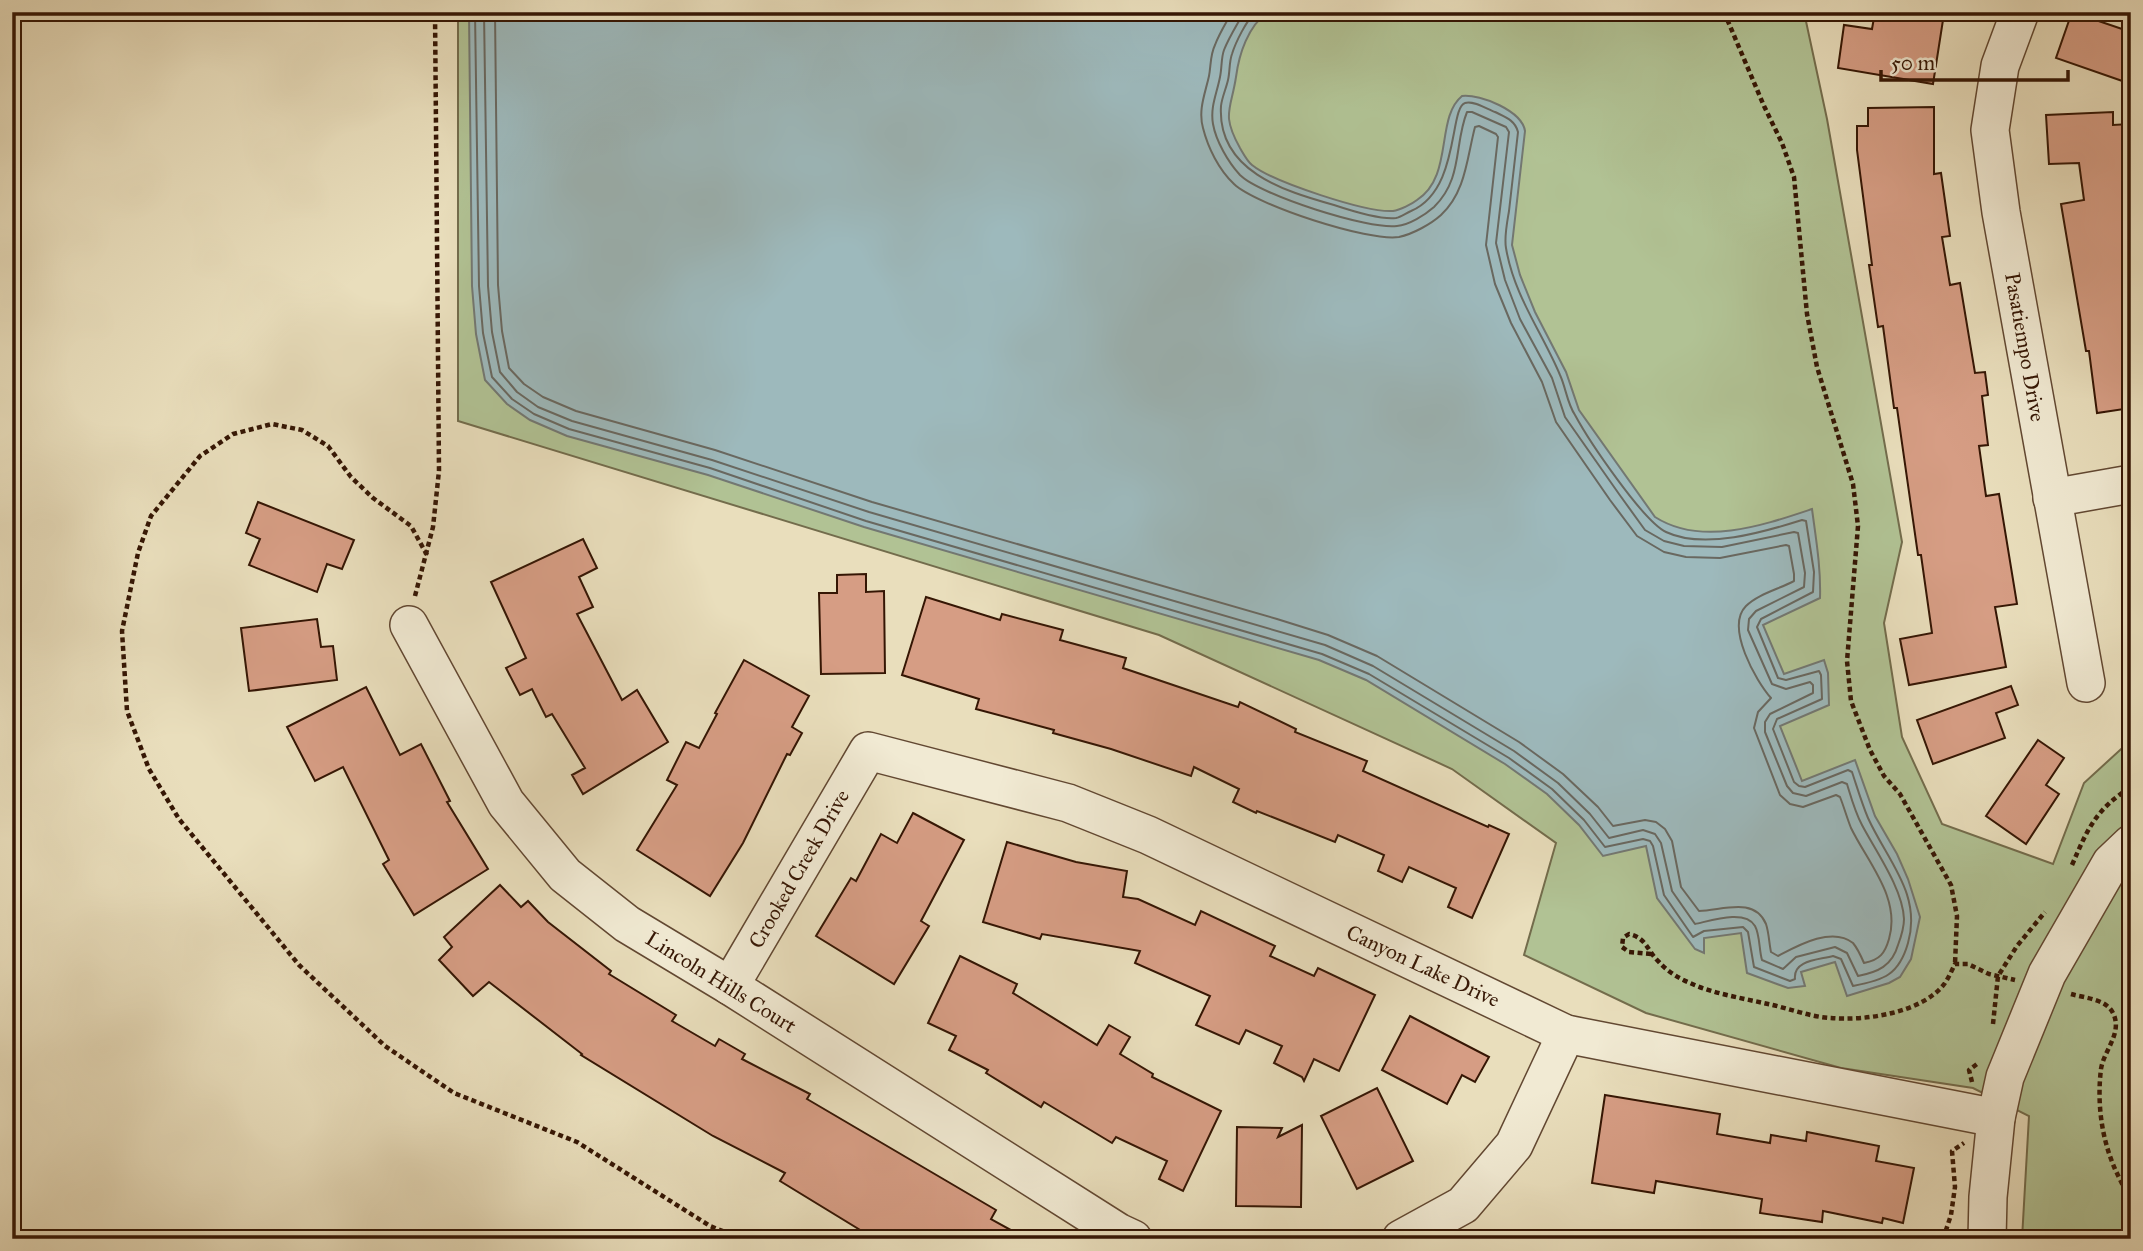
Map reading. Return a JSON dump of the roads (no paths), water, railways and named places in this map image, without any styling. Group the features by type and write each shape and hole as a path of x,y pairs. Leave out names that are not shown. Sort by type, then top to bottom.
{"street":[{"name":"Pasatiempo Drive","path":"2020,12 2000,66 1990,130 2001,212 2086,683"},
{"path":"2052,498 2131,484"},
{"name":"Lincoln Hills Court","path":"409,625 506,803 565,875 627,925 730,986 1133,1239"},
{"name":"Crooked Creek Drive","path":"730,986 868,751"},
{"name":"Canyon Lake Drive","path":"868,751 1068,803 1148,835 1566,1034 1996,1118"},
{"path":"1987,1239 1988,1197 1996,1118 2005,1077 2047,974 2110,863 2131,844"},
{"path":"1401,1239 1445,1229 1514,1146 1566,1034"}],"water":[{"path":"469,12 1268,12 1250,33 1237,68 1229,119 1240,148 1252,165 1279,180 1342,202 1380,210 1393,211 1402,208 1415,202 1428,190 1436,177 1449,118 1462,96 1489,101 1509,111 1517,117 1525,131 1512,245 1520,275 1535,312 1566,372 1579,410 1655,517 1673,526 1713,532 1754,526 1812,509 1820,598 1763,625 1784,674 1824,660 1828,673 1829,705 1780,726 1802,781 1855,760 1875,816 1908,879 1920,917 1911,959 1900,977 1847,996 1835,962 1801,972 1805,986 1788,988 1747,973 1741,933 1704,938 1704,953 1695,949 1657,898 1646,846 1603,856 1579,825 1547,794 1505,764 1366,680 1319,660 864,527 708,475 567,436 530,420 507,404 485,380 476,334 472,286"}]}
